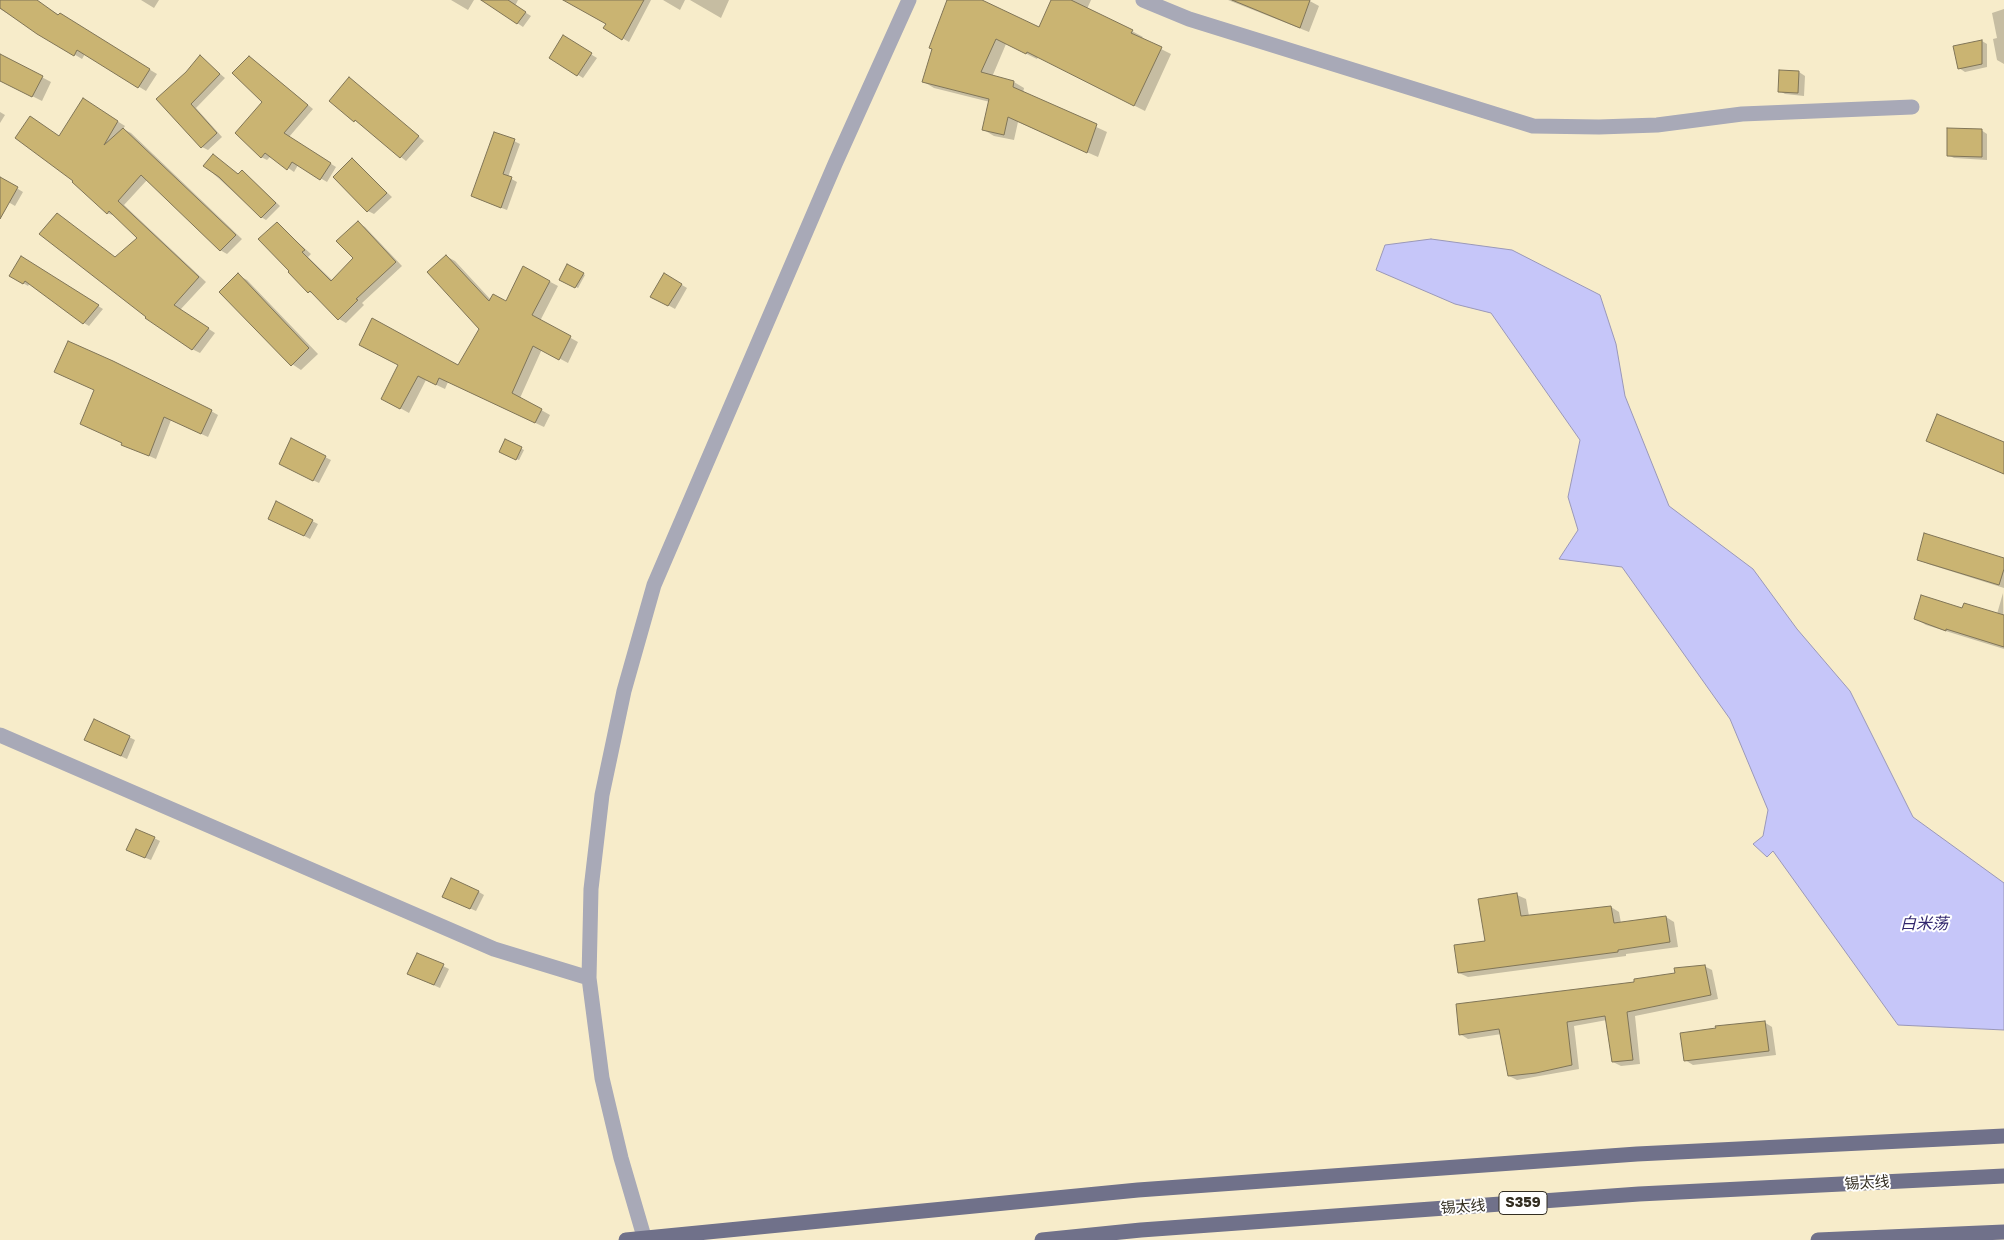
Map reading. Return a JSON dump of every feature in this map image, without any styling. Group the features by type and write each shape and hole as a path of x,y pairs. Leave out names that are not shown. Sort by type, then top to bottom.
{"main road":[{"path":"626,1240 1167,1188 1637,1154 2004,1136"},
{"name":"锡太线","path":"1042,1240 1141,1230 1630,1195 2004,1176"},
{"path":"1818,1240 2004,1232"}],"street":[{"path":"645,1239 621,1158 602,1078 589,978 591,889 602,795 624,691 654,586 812,218 909,0"},
{"path":"1143,0 1189,19 1533,126 1599,127 1657,125 1742,114 1912,106"},
{"path":"0,735 494,949 589,978"}],"water":[{"name":"白米荡","path":"1431,239 1512,250 1600,295 1616,344 1625,396 1669,506 1753,569 1797,629 1850,691 1913,817 2004,883 2004,1030 1898,1025 1773,851 1767,857 1753,844 1763,836 1768,810 1730,719 1622,567 1559,559 1578,530 1568,497 1580,440 1491,313 1455,304 1376,270 1385,245"}],"building":[{"path":"0,0 37,0 58,15 60,13 150,69 138,88 77,50 74,56 37,34 0,8"},
{"path":"481,0 508,0 526,12 517,24"},
{"path":"563,0 644,0 622,40 603,28 606,24"},
{"path":"947,0 982,0 1039,27 1051,0 1071,0 1133,30 1131,33 1162,47 1134,106 1027,52 1026,54 996,39 981,72 1014,81 1013,87 1097,124 1087,153 1008,117 1004,135 982,130 989,99 922,82 932,49 929,48"},
{"path":"1232,0 1310,0 1300,28"},
{"path":"563,35 592,53 577,76 549,58"},
{"path":"1982,40 1982,64 1958,69 1953,46"},
{"path":"0,54 43,76 32,97 0,81"},
{"path":"200,55 220,74 191,104 217,133 201,148 156,99 186,72"},
{"path":"249,56 308,105 284,133 331,163 320,180 292,162 287,170 265,153 261,158 235,133 262,102 232,73"},
{"path":"1779,70 1799,71 1798,93 1778,92"},
{"path":"349,77 419,136 400,158 329,101"},
{"path":"83,98 118,121 104,145 123,128 236,235 220,251 141,175 118,201 199,277 174,305 209,328 192,350 145,318 39,234 57,213 115,257 137,238 109,211 107,214 73,181 15,138 30,116 59,136"},
{"path":"1947,128 1982,129 1982,157 1947,156"},
{"path":"494,132 515,139 503,174 512,177 501,208 471,196"},
{"path":"213,154 238,174 242,170 276,203 261,218 219,177 203,166"},
{"path":"352,158 387,193 367,212 333,177"},
{"path":"0,177 18,187 0,219"},
{"path":"358,221 396,262 356,299 358,300 338,320 310,291 308,293 258,239 277,222 305,250 302,252 331,281 353,258 336,241"},
{"path":"446,255 489,301 493,294 506,301 523,266 550,281 532,315 571,336 559,360 533,346 512,393 542,409 535,423 439,378 436,385 418,376 400,409 381,399 398,365 359,345 372,318 458,365 479,329 427,272"},
{"path":"21,256 99,305 83,324 25,281 23,284 9,276"},
{"path":"567,264 584,273 575,288 559,280"},
{"path":"238,273 309,348 291,366 219,292"},
{"path":"664,273 682,284 668,306 650,297"},
{"path":"68,341 212,410 201,434 164,417 149,456 121,445 122,443 80,424 94,390 54,372"},
{"path":"1937,414 2004,442 2004,474 1926,441"},
{"path":"291,438 326,456 313,481 279,464"},
{"path":"505,439 522,447 516,460 499,452"},
{"path":"276,501 313,520 304,536 268,519"},
{"path":"1924,533 2004,558 2004,569 1999,585 1917,560"},
{"path":"1921,595 1962,608 1964,603 2004,615 2004,647 1946,629 1946,631 1914,619"},
{"path":"94,719 130,736 121,756 84,740"},
{"path":"136,829 155,837 145,858 126,850"},
{"path":"451,878 479,891 470,909 442,897"},
{"path":"1517,893 1521,916 1611,906 1614,923 1666,916 1670,942 1618,950 1618,952 1458,973 1454,945 1485,941 1478,899"},
{"path":"417,953 444,964 434,985 407,974"},
{"path":"1705,965 1711,995 1627,1012 1633,1060 1612,1062 1605,1016 1567,1022 1572,1065 1536,1073 1508,1076 1499,1029 1459,1035 1456,1004 1634,982 1634,979 1675,973 1674,968"},
{"path":"1765,1021 1769,1051 1684,1061 1680,1033 1716,1028 1715,1026"}]}
